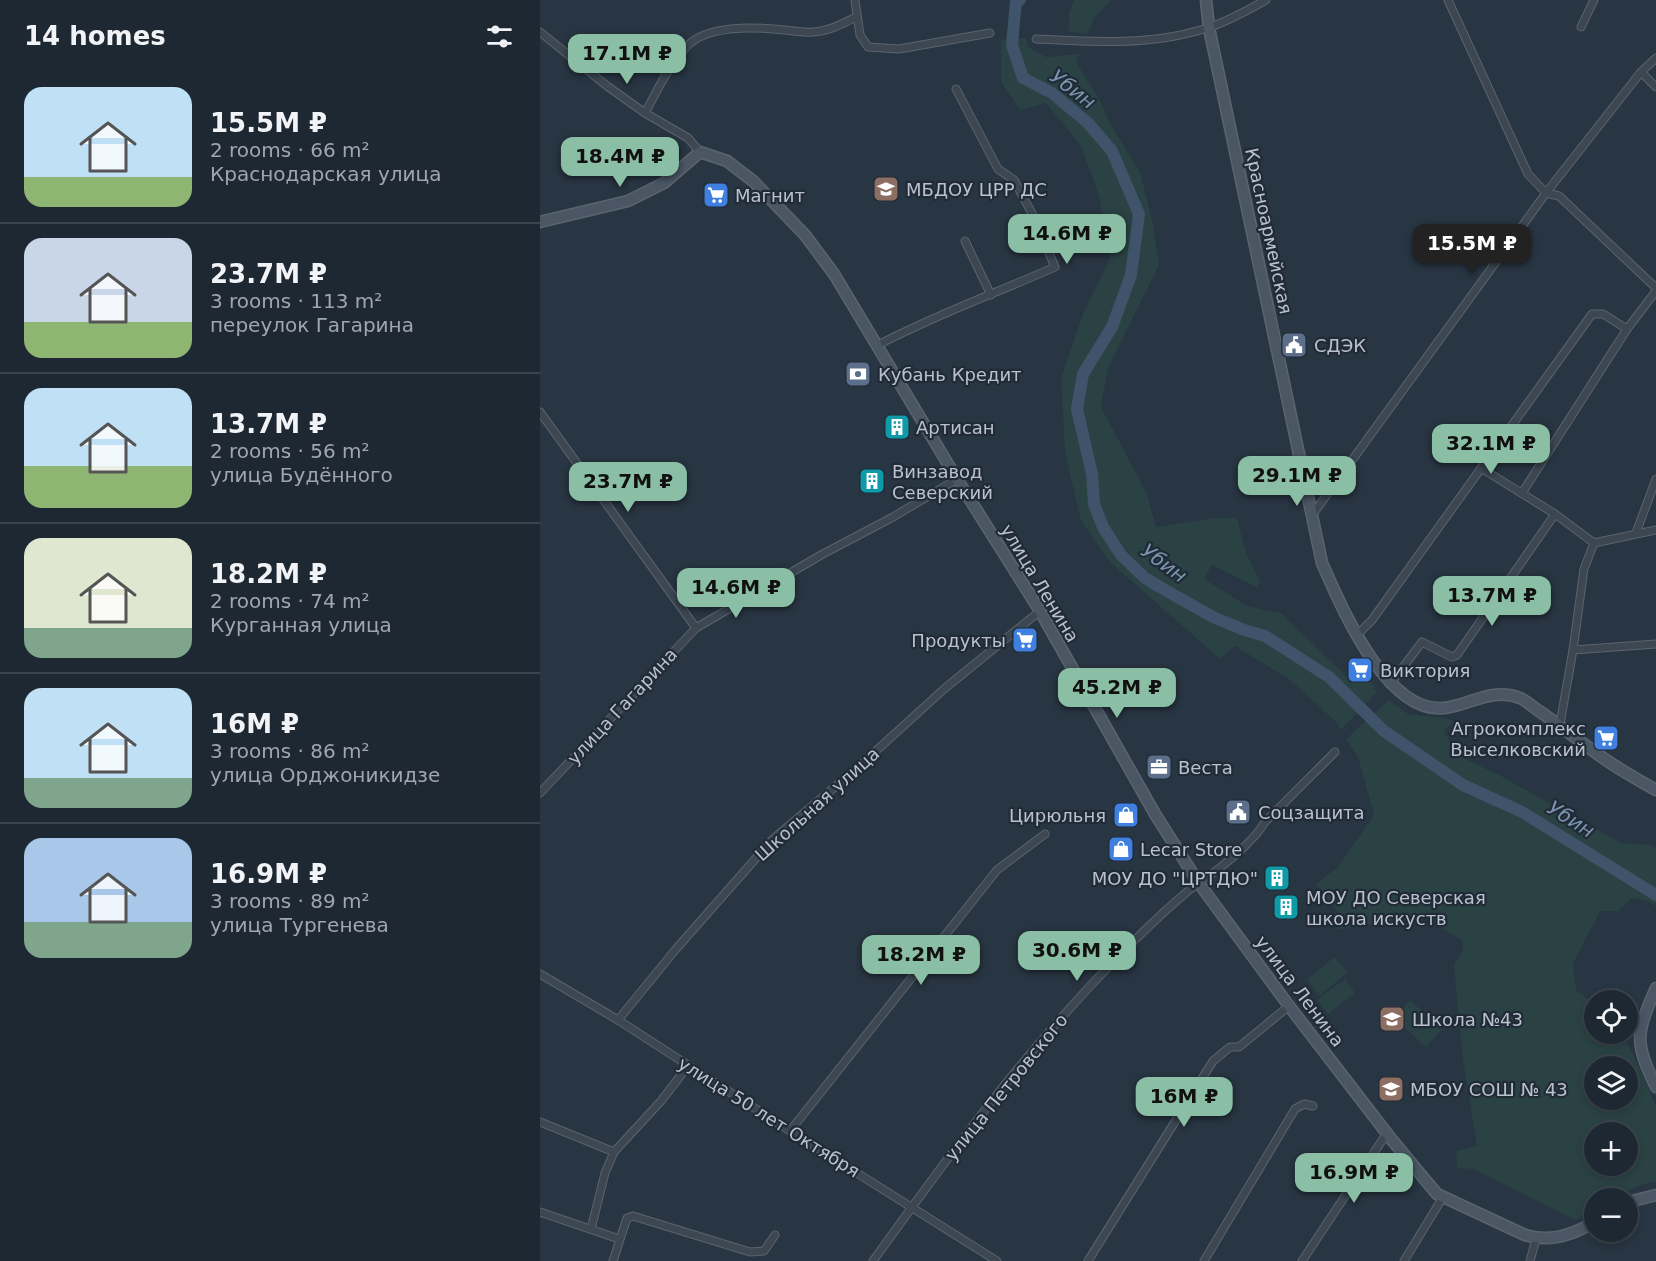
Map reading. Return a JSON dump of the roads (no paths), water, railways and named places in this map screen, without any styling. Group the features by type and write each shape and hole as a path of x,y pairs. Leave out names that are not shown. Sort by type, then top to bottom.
{"street":[{"path":"855,0 860,35 868,47 899,49 990,33"},
{"name":"Красноармейская","path":"1206,0 1209,28 1322,563 1343,611 1383,674 1401,693 1420,705 1448,708 1492,694 1505,694 1521,699 1560,724 1609,762 1656,790"},
{"path":"1036,39 1101,43 1169,38 1209,28 1266,0"},
{"path":"1448,0 1528,174 1546,193 1559,196 1656,290 1627,329 1522,493"},
{"path":"1581,27 1594,0"},
{"path":"645,113 681,54 699,37 749,28 811,33 833,28 856,18"},
{"name":"улица Ленина","path":"540,32 607,86 645,113 688,138 700,152 727,161 753,181 805,235 834,274 957,479 1040,611 1155,814 1198,882 1289,1006 1437,1194 1536,1239 1555,1239 1584,1228"},
{"path":"1313,514 1546,193 1641,72 1656,58"},
{"path":"1641,72 1656,87"},
{"path":"878,345 922,322 1055,267 1035,219 1014,180 998,169 956,89"},
{"path":"540,222 628,201 664,183 700,152"},
{"path":"965,242 991,295"},
{"path":"1357,635 1372,620 1592,314 1603,315 1627,329"},
{"path":"540,412 696,628"},
{"path":"1480,468 1555,514 1594,543"},
{"name":"улица Гагарина","path":"540,793 696,628 821,555 893,518 957,479"},
{"path":"1636,533 1656,479"},
{"path":"1391,683 1422,642 1452,657 1457,655 1555,514"},
{"path":"1594,543 1656,530"},
{"path":"1560,724 1584,569 1594,543"},
{"name":"Школьная улица","path":"618,1020 676,949 772,840 944,689 1040,611"},
{"path":"1573,650 1656,644"},
{"name":"улица Петровского","path":"873,1261 1024,1060 1093,983 1198,882 1217,870 1259,832 1265,822 1335,752"},
{"path":"790,1131 997,870 1045,834"},
{"name":"улица 50 лет Октября","path":"540,974 618,1020 997,1261"},
{"path":"1656,988 1641,1026 1639,1039 1643,1060 1656,1088"},
{"path":"1088,1261 1213,1060 1230,1047 1239,1047 1289,1006"},
{"path":"591,1229 605,1173 614,1152 661,1101 688,1066"},
{"path":"1204,1261 1295,1108 1304,1104 1313,1106"},
{"path":"540,1122 614,1152"},
{"path":"1302,1261 1387,1133"},
{"path":"1404,1261 1443,1197"},
{"path":"1638,1200 1653,1198"},
{"path":"540,1212 619,1239"},
{"path":"613,1261 627,1218 633,1216 750,1252 764,1251 775,1235"},
{"path":"1530,1261 1536,1239"}],"waterway":[{"name":"Убин","path":"1020,0 1016,1 1012,45 1023,78 1052,93 1088,123 1112,151 1139,214 1131,275 1112,327 1083,374 1077,409 1092,474 1094,504 1103,527 1121,555 1145,578 1165,590 1213,617 1265,636 1329,677 1384,731 1463,785 1522,812 1656,895"}],"place":[{"name":"МБДОУ ЦРР ДС","path":"886,189"},
{"name":"Магнит","path":"716,195"},
{"name":"СДЭК","path":"1294,345"},
{"name":"Кубань Кредит","path":"858,374"},
{"name":"Артисан","path":"897,427"},
{"name":"Винзавод Северский","path":"872,481"},
{"name":"Продукты","path":"1025,640"},
{"name":"Виктория","path":"1360,670"},
{"name":"Агрокомплекс Выселковский","path":"1606,738"},
{"name":"Веста","path":"1159,767"},
{"name":"Соцзащита","path":"1238,812"},
{"name":"Цирюльня","path":"1126,815"},
{"name":"Lecar Store","path":"1121,849"},
{"name":"МОУ ДО \"ЦРТДЮ\"","path":"1277,878"},
{"name":"МОУ ДО Северская школа искуств","path":"1286,907"},
{"name":"Школа №43","path":"1392,1019"},
{"name":"МБОУ СОШ № 43","path":"1391,1089"}]}
